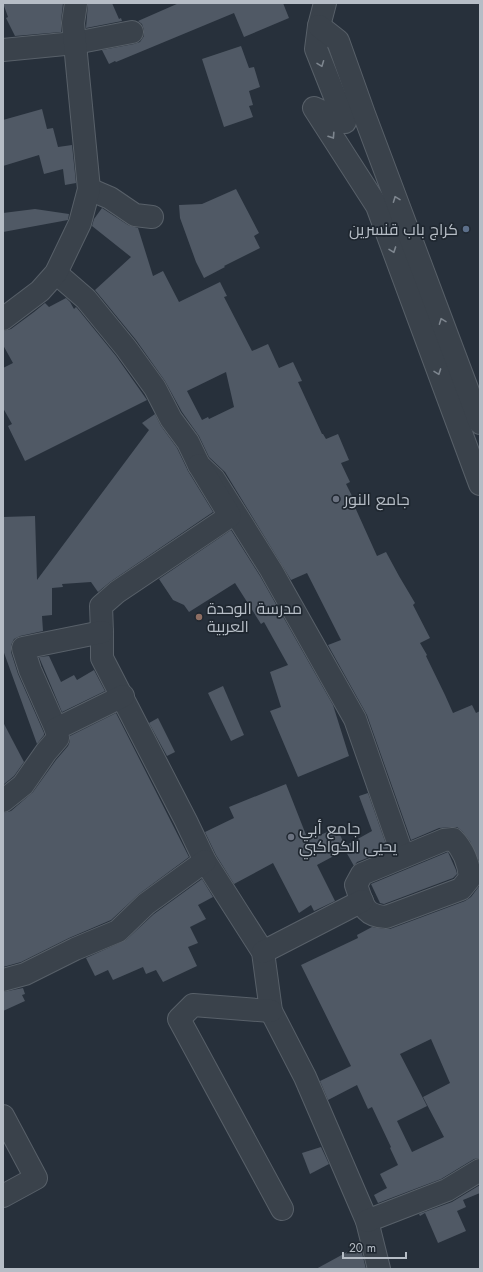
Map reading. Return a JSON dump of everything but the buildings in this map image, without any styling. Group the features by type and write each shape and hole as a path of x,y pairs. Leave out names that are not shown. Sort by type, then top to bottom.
{"street":[{"path":"3,319 40,292 56,273 80,223 90,188 73,23 76,3"},
{"path":"325,3 319,26 316,49 345,122 314,108 377,206 480,484"},
{"path":"319,26 338,41 480,423"},
{"path":"3,50 76,43 132,32"},
{"path":"90,188 110,198 135,216 152,217"},
{"path":"56,273 86,299 126,348 155,388 171,419 188,442 199,465 230,516 116,592 101,606 102,658 123,696 205,861 263,952 271,1011 305,1077 367,1221 379,1269"},
{"path":"199,465 214,479 271,570 355,719 403,856"},
{"path":"3,801 23,785 46,752 58,738 56,729 30,670 23,648 102,632"},
{"path":"56,729 123,696"},
{"path":"453,839 460,846 469,868 470,878 461,889 386,916 375,916 368,912 362,901 356,885 362,874 444,840 453,839"},
{"path":"3,980 25,974 75,949 118,932 146,904 205,861"},
{"path":"263,952 362,901"},
{"path":"271,1011 193,1006 179,1019 282,1209"},
{"path":"3,1116 36,1178 3,1196"},
{"path":"367,1221 447,1190 480,1170"}],"place":[{"name":"كراج باب قنسرين","path":"466,229"},
{"name":"جامع النور","path":"336,499"},
{"name":"مدرسة الوحدة العربية","path":"199,617"},
{"name":"جامع أبي يحيى الكواكبي","path":"291,837"}]}
